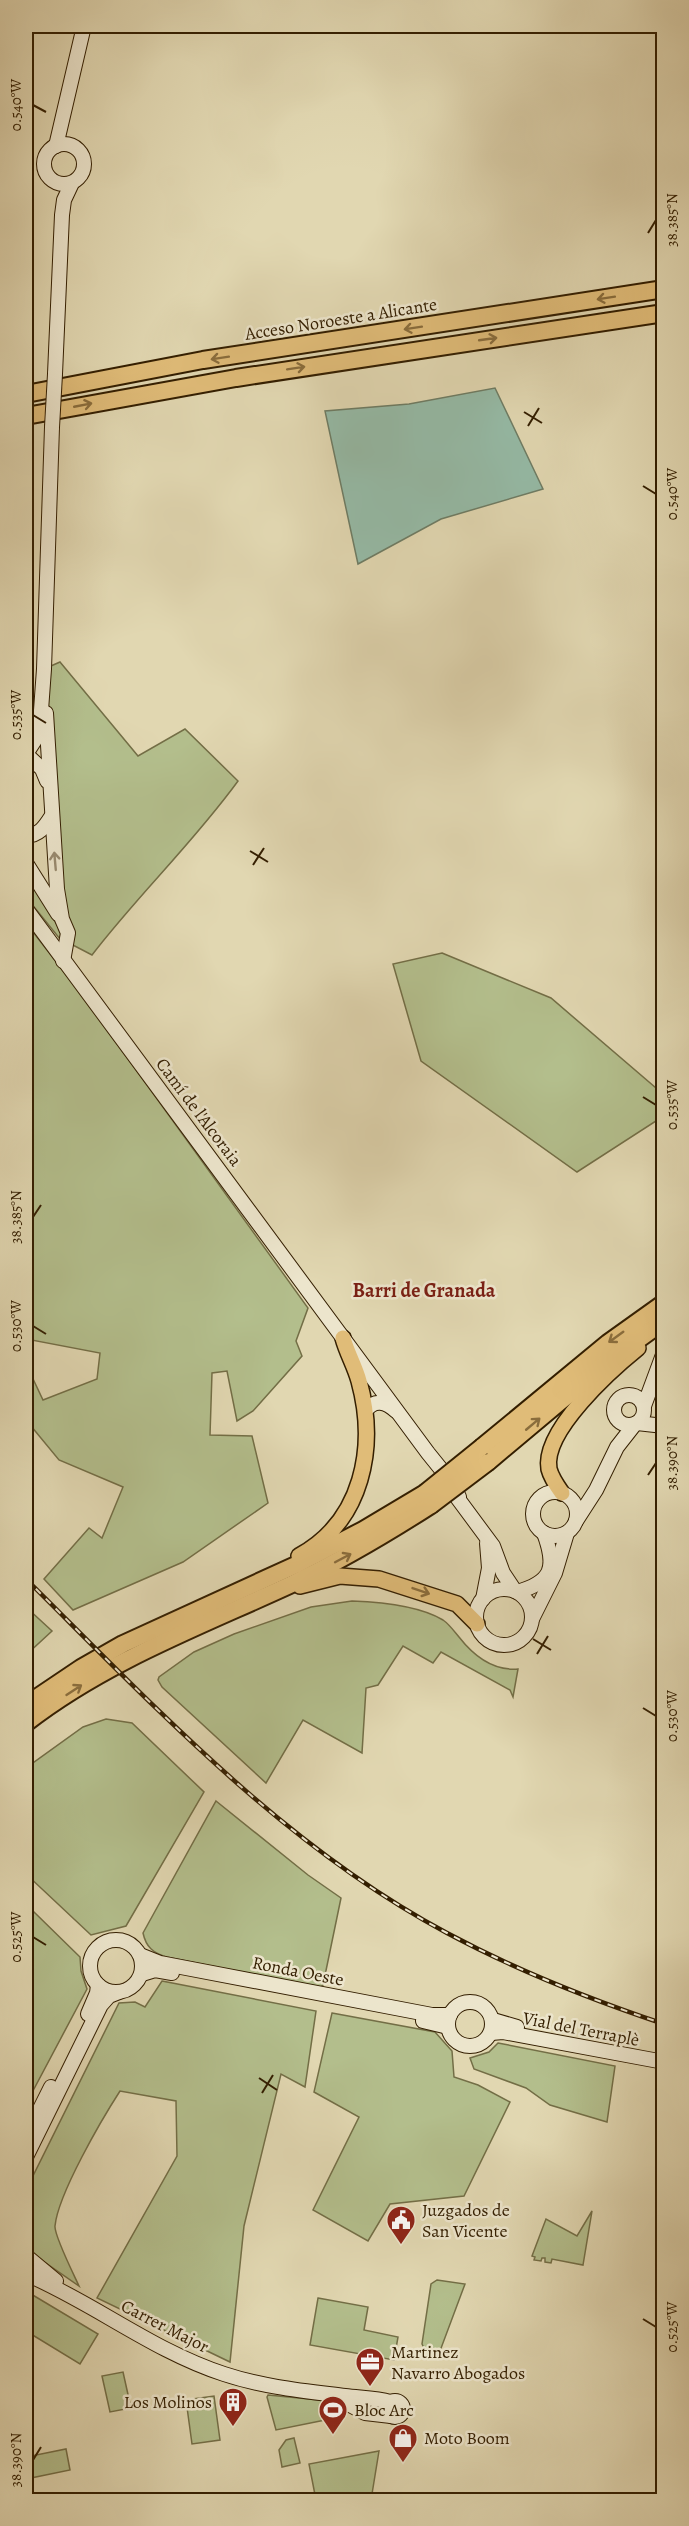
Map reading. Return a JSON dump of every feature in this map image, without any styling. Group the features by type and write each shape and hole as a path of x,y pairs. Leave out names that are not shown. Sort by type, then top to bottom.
{"highway":[{"name":"Acceso Noroeste a Alicante","path":"26,394 215,358 663,290"},
{"path":"26,416 236,378 663,313"},
{"path":"486,1455 608,1343 663,1303"},
{"path":"26,1723 84,1683 129,1658 339,1560 428,1499 663,1321"},
{"path":"26,1705 123,1644 298,1564 428,1499"}],"main road":[{"path":"564,1494 549,1470 554,1441 601,1381 629,1355 663,1329"},
{"path":"44,1692 59,1675 113,1643 276,1569 303,1554 326,1537 345,1515 360,1483 365,1462 365,1411 358,1379 343,1338"},
{"path":"129,1658 140,1657 300,1586 340,1576 379,1579 427,1593 457,1604 477,1624"}],"street":[{"path":"56,146 84,26"},
{"path":"50,785 42,769 26,754 35,740 40,724 44,669 62,215 64,200 72,183 82,174 84,167 84,159 71,141 64,119"},
{"path":"62,215 60,194 46,174 44,161 46,154 56,146 69,144 78,149"},
{"path":"53,181 59,184 72,183"},
{"path":"44,669 51,817 62,920"},
{"path":"26,836 32,836 43,830 51,817"},
{"path":"26,863 68,933 63,961"},
{"name":"Camí de l'Alcoraia","path":"26,909 453,1484 459,1497"},
{"name":"Camí de l'Alcoraia","path":"343,1338 384,1403 459,1497"},
{"path":"484,1532 490,1557 483,1599 477,1611 477,1624 484,1637 490,1642 504,1646 521,1640 529,1631 532,1619 555,1573 567,1533 596,1490 617,1447 643,1417 644,1406 663,1352"},
{"path":"631,1395 654,1378"},
{"path":"617,1447 617,1419 614,1412 615,1404 622,1396 638,1397 663,1425"},
{"path":"365,1411 374,1402 384,1403"},
{"name":"Camí de l'Alcoraia","path":"384,1403 395,1411 417,1442 428,1453"},
{"path":"617,1419 624,1425 663,1425"},
{"path":"483,1599 492,1592 503,1589 516,1592 538,1586 546,1577 551,1558 543,1533 535,1523 535,1504 544,1495 550,1493 584,1494 596,1490"},
{"path":"564,1494 575,1506 576,1521"},
{"path":"459,1497 484,1532 516,1592 530,1606 532,1619"},
{"path":"543,1533 559,1536 567,1533"},
{"name":"Ronda Oeste","path":"98,1985 91,1974 90,1962 94,1951 108,1940 121,1940 136,1948 140,1955 160,1963 432,2015 449,2021"},
{"path":"98,1985 108,1991 119,1992 127,1991 134,1986 142,1974 140,1955"},
{"name":"Ronda Oeste","path":"142,1974 158,1970 449,2021"},
{"path":"26,2137 92,2006 98,1993 98,1985"},
{"path":"26,2157 101,2005 109,1996 119,1992"},
{"path":"474,2001 487,2008 492,2027 486,2040 470,2046 461,2044 452,2037 449,2021 460,2004 474,2001"},
{"name":"Vial del Terraplè","path":"492,2027 505,2025 663,2053"},
{"name":"Vial del Terraplè","path":"492,2027 503,2032 663,2062"},
{"name":"Carrer Major","path":"26,2256 91,2307"},
{"name":"Carrer Major","path":"26,2274 91,2307 186,2361 242,2380 330,2394 391,2409"}],"shaded area":[{"path":"495,388 543,489 441,519 358,564 325,411 409,404"},
{"path":"60,662 138,756 185,729 238,781 203,826 92,955 67,942 62,919 44,669"},
{"path":"26,872 61,931 60,939 26,897"},
{"path":"26,923 82,995 308,1308 296,1341 302,1356 253,1411 237,1421 227,1371 212,1373 210,1435 252,1436 268,1503 183,1562 73,1610 44,1579 89,1528 102,1538 123,1487 59,1460 31,1426 26,1429 26,1364 43,1400 97,1379 100,1353 26,1339"},
{"path":"442,953 551,998 663,1094 656,1121 577,1172 421,1061 393,964"},
{"path":"352,1601 411,1608 443,1620 477,1656 500,1667 518,1669 513,1697 510,1690 441,1652 433,1663 403,1646 378,1685 366,1688 362,1753 303,1720 266,1783 162,1687 158,1680 194,1652 234,1634 311,1607"},
{"path":"26,1607 52,1631 26,1655"},
{"path":"106,1719 132,1723 204,1792 126,1926 91,1935 26,1874 26,1768 83,1727"},
{"path":"216,1801 308,1875 341,1898 323,1985 319,1988 167,1957 158,1954 148,1946 143,1933"},
{"path":"34,1912 80,1957 81,1971 87,1989 26,2104 26,1927"},
{"path":"162,1981 316,2011 305,2087 281,2074 244,2226 230,2362 97,2298 177,2156 176,2101 120,2091 82,2157 64,2195 55,2226 61,2246 79,2286 30,2252 26,2236 26,2190 119,2003 135,2002 145,2007"},
{"path":"332,2013 435,2032 452,2051 454,2077 478,2085 510,2102 464,2196 390,2204 368,2241 313,2210 359,2117 314,2092"},
{"path":"498,2043 615,2066 607,2122 550,2105 526,2088 474,2069 470,2058 489,2052"},
{"path":"592,2211 583,2265 552,2259 551,2263 545,2262 545,2258 541,2261 534,2260 535,2257 532,2256 546,2219 577,2236"},
{"path":"437,2280 465,2284 440,2351 424,2348 422,2344 431,2284"},
{"path":"26,2291 98,2334 80,2364 26,2331"},
{"path":"318,2298 368,2307 364,2330 398,2337 394,2360 310,2345"},
{"path":"123,2372 131,2408 110,2412 102,2376"},
{"path":"268,2395 340,2402 344,2412 340,2417 276,2430"},
{"path":"214,2396 220,2440 192,2444 186,2400"},
{"path":"294,2438 300,2463 282,2467 279,2450 286,2440"},
{"path":"66,2449 70,2470 26,2479 26,2457"},
{"path":"379,2451 371,2500 316,2500 309,2464"}],"railway":[{"path":"26,1579 123,1676 224,1771 276,1817 331,1859 387,1898 473,1947 553,1983 664,2024"}],"place":[{"name":"Juzgados de San Vicente","path":"401,2246"},
{"name":"Martinez Navarro Abogados","path":"370,2388"},
{"name":"Los Molinos","path":"233,2428"},
{"name":"Bloc Arc","path":"333,2436"},
{"name":"Moto Boom","path":"403,2464"}],"district":[{"name":"Barri de Granada","path":"424,1290"}]}
